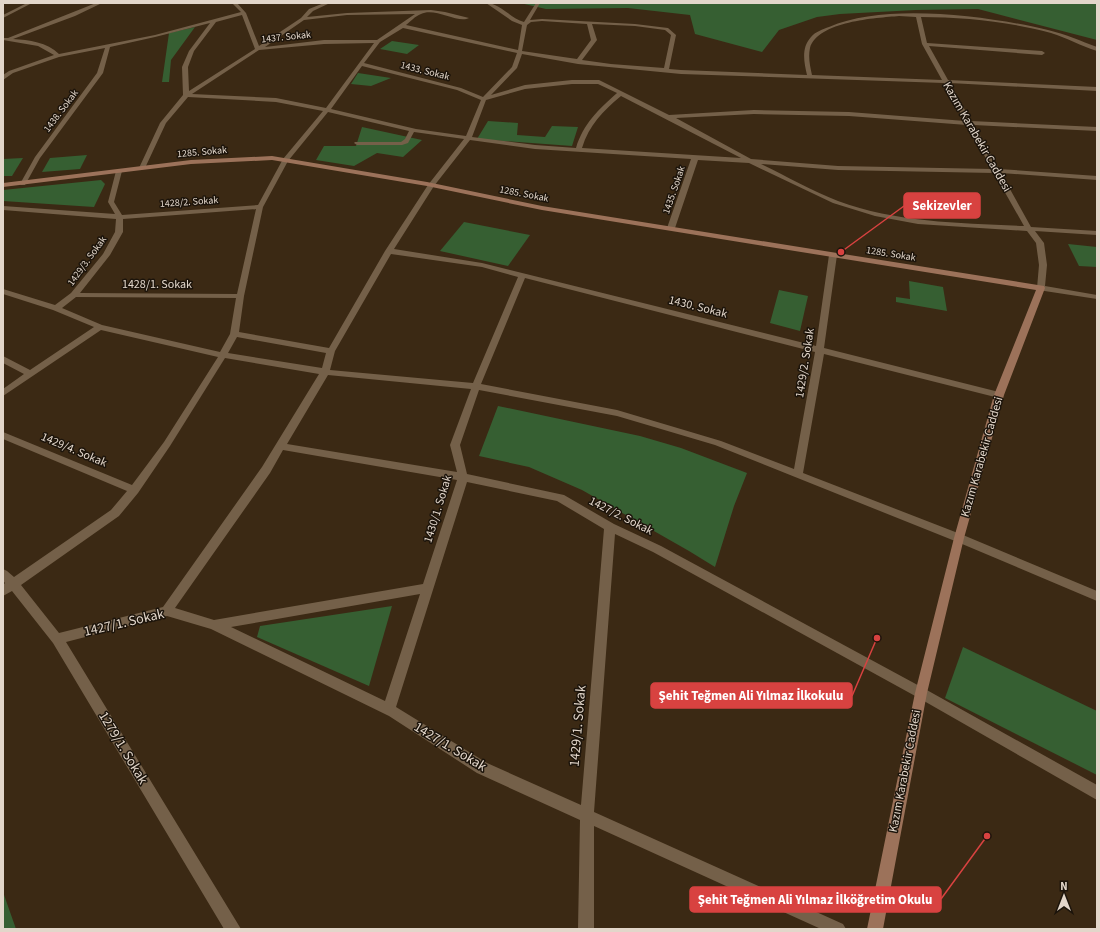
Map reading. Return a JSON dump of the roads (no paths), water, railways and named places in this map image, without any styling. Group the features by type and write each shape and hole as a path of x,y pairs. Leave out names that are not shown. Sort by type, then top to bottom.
{"street":[{"path":"3,16 30,3"},
{"path":"5,40 73,15 100,3"},
{"path":"234,3 244,13 258,49 303,19 311,10 328,3"},
{"path":"488,3 496,6 515,21 525,24 530,21 542,20 635,24 666,29 674,35 666,70"},
{"path":"167,611 266,470 325,372 331,351 389,250 431,185 468,139 484,99 514,67 525,24 538,3"},
{"path":"303,19 347,14 421,9 443,12 461,19 467,18"},
{"path":"8,588 116,513 167,444 223,355 234,334 240,296 260,207 284,160 327,110 378,41 402,26 421,9"},
{"path":"3,78 11,72 58,56 155,36 244,13"},
{"path":"810,76 805,55 812,38 828,27 850,21 885,16 918,14 996,21 1049,31 1097,49"},
{"name":"Kazım Karabekir Caddesi","path":"875,929 921,693 959,538 999,395 1041,288 1043,265 1040,243 1029,229 925,44 918,14"},
{"path":"215,20 192,51 185,67 186,95 276,100 327,110 412,130 468,139 535,147 838,168 997,171 1097,178"},
{"path":"578,62 594,40 589,22"},
{"path":"402,26 519,52 609,69 1014,84 1097,89"},
{"path":"5,40 22,41 53,50 58,56"},
{"name":"1437. Sokak","path":"142,168 163,123 186,95 258,49 324,42 378,41"},
{"path":"925,44 1042,54"},
{"name":"1438. Sokak","path":"23,184 37,158 100,73 108,46"},
{"name":"1433. Sokak","path":"362,64 459,89 484,99"},
{"path":"484,99 525,86 601,79 621,93 750,161 835,202 875,214 918,222 1097,233"},
{"path":"578,150 581,137 591,119 621,93"},
{"path":"668,117 754,112 848,114 970,123 1097,129"},
{"path":"357,143 405,143 409,140 412,130"},
{"name":"1285. Sokak","path":"3,185 23,184 142,168 233,159 272,158 431,185 542,208 1041,288"},
{"name":"1435. Sokak","path":"671,228 695,158"},
{"path":"119,171 111,202 120,217"},
{"name":"1428/2. Sokak","path":"3,208 120,217 260,207"},
{"name":"1429/3. Sokak","path":"56,308 74,295 106,255 119,232 120,217"},
{"name":"1430. Sokak","path":"389,250 482,264 523,276 820,349 999,395"},
{"name":"1429/2. Sokak","path":"798,475 820,349 833,255"},
{"name":"1430/1. Sokak","path":"389,710 463,476 455,445 476,386 523,276"},
{"path":"1041,288 1097,297"},
{"path":"3,291 56,308 100,327 223,355 325,372 476,386 617,413 718,443 959,538 1097,596"},
{"name":"1428/1. Sokak","path":"74,295 240,296"},
{"path":"3,393 100,327"},
{"path":"234,334 331,351"},
{"path":"3,359 30,374"},
{"name":"1429/4. Sokak","path":"3,435 134,490"},
{"name":"1427/2. Sokak","path":"280,446 463,476 560,498 921,693 1097,793"},
{"name":"1429/1. Sokak","path":"586,929 586,816 610,526"},
{"name":"1279/1. Sokak","path":"3,574 8,588 57,639 233,929"},
{"path":"214,625 427,588"},
{"name":"1427/1. Sokak","path":"57,639 167,611 214,625 389,710 482,768 838,929"}],"place":[{"name":"Sekizevler","path":"841,252"},
{"name":"Şehit Teğmen Ali Yılmaz İlkokulu","path":"877,638"},
{"name":"Şehit Teğmen Ali Yılmaz İlköğretim Okulu","path":"987,836"}]}
